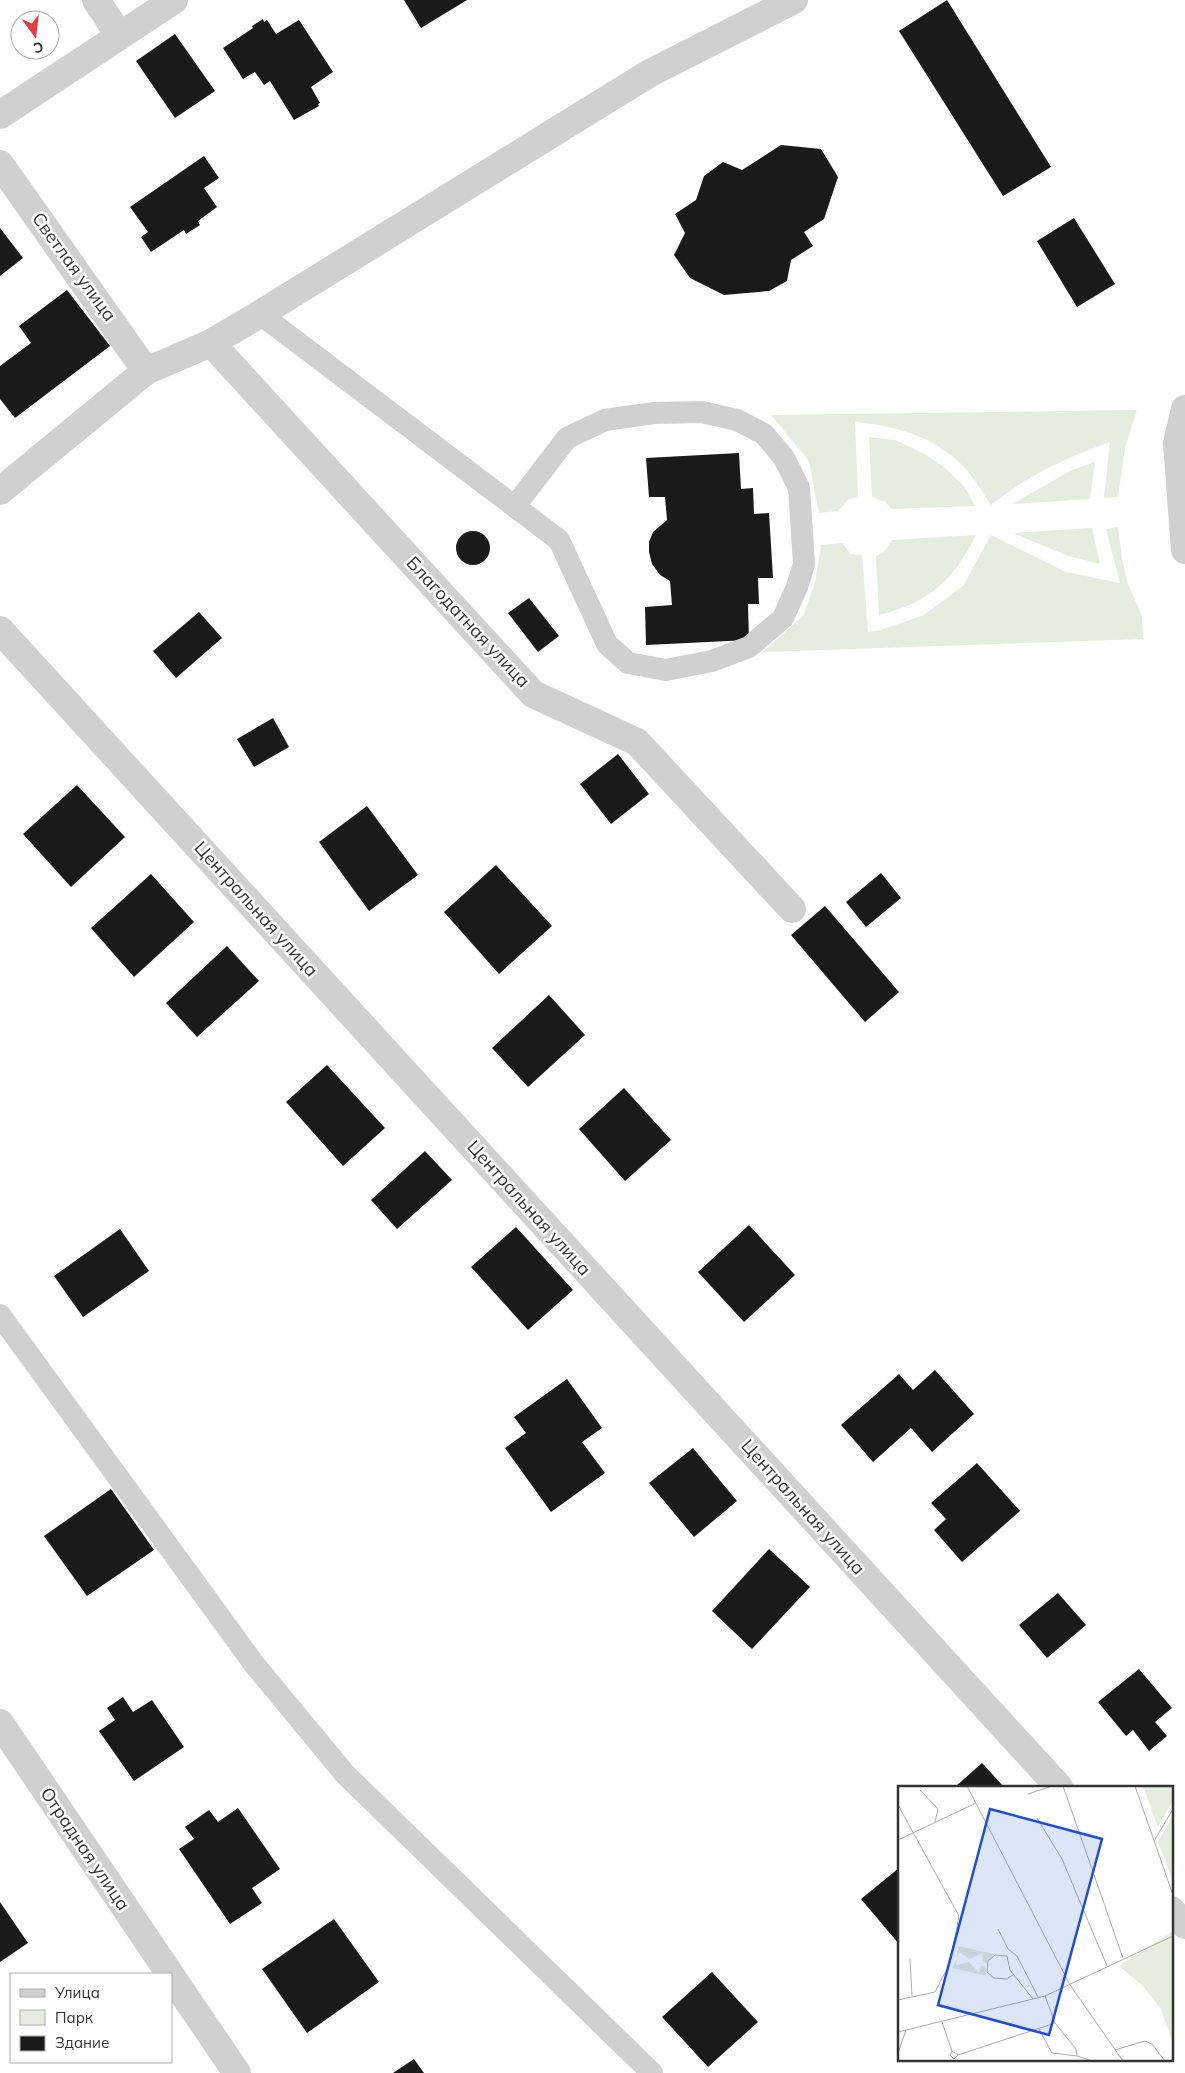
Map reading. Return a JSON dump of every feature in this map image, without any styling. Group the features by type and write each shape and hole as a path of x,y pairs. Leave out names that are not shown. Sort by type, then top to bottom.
{"street":[{"path":"96,0 119,35"},
{"path":"0,115 174,0"},
{"path":"0,491 146,371 211,343 650,73 794,0"},
{"name":"Светлая улица","path":"0,164 146,371"},
{"name":"Благодатная улица","path":"211,343 533,694 637,742 792,909"},
{"path":"1185,409 1177,443 1185,550"},
{"name":"Центральная улица","path":"0,630 1058,1786"},
{"name":"Отрадная улица","path":"0,1723 170,1973"},
{"path":"1172,1911 1185,1925"},
{"name":"Отрадная улица","path":"172,1976 237,2073"}],"lane":[{"path":"260,314 559,540 607,644 628,663 666,670 712,661 749,647 783,618 804,564 799,488 784,458 764,434 736,420 702,412 654,413 605,420 567,438 515,506"},
{"path":"0,1315 254,1664 345,1774 652,2073"}],"green space":[{"path":"1137,410 1125,448 1118,497 1104,498 1110,442 1048,468 1005,494 991,505 965,468 937,446 899,429 855,422 858,496 848,500 838,511 819,513 809,461 771,415"},
{"path":"869,437 895,440 923,453 944,467 964,486 975,506 892,509 885,502 872,497"},
{"path":"1095,462 1090,499 1012,504 1072,470"},
{"path":"1118,527 1122,559 1128,584 1142,616 1143,639 763,652 803,616 815,583 821,545 842,543 851,554 862,555 868,632 881,630 924,615 963,586 991,535 1066,572 1120,583 1106,529"},
{"path":"1092,528 1100,564 1068,556 1013,533"},
{"path":"976,535 958,566 938,588 912,604 879,615 876,556 883,553 893,540"}],"building":[{"path":"404,0 467,0 421,28"},
{"path":"947,0 1051,167 1003,196 899,31"},
{"path":"263,19 264,22 267,20 276,34 299,20 333,72 311,87 320,103 318,104 319,106 294,120 270,81 264,85 255,72 243,79 223,48"},
{"path":"175,34 215,91 175,118 136,61"},
{"path":"781,145 821,149 838,177 824,219 804,232 813,246 791,260 787,281 769,291 724,295 690,278 674,255 685,233 675,214 696,200 704,176 723,162 742,170"},
{"path":"204,156 219,178 204,188 217,207 198,221 200,225 186,234 184,230 151,252 141,237 148,232 130,207"},
{"path":"1074,218 1115,284 1077,307 1037,241"},
{"path":"0,228 23,258 0,276"},
{"path":"67,290 110,346 15,418 0,399 0,366 31,343 19,326"},
{"path":"739,453 741,489 753,488 754,514 769,513 773,578 758,578 759,604 748,604 749,640 646,645 645,607 672,605 670,581 660,575 652,564 649,552 649,542 653,532 667,520 665,497 649,497 646,458"},
{"path":"473,531 480,532 485,536 489,541 489,555 485,560 480,564 473,565 466,564 461,560 457,555 456,548 457,541 461,536 466,532"},
{"path":"529,598 559,636 538,652 508,613"},
{"path":"199,612 222,638 176,678 153,651"},
{"path":"273,718 289,747 254,767 237,739"},
{"path":"618,754 649,794 611,824 580,784"},
{"path":"77,785 125,837 71,887 23,834"},
{"path":"367,806 418,875 369,911 319,842"},
{"path":"496,865 552,926 499,974 444,912"},
{"path":"881,873 901,898 866,927 846,902"},
{"path":"151,874 194,922 134,977 91,928"},
{"path":"825,906 899,992 865,1022 791,935"},
{"path":"227,946 259,981 197,1037 166,1003"},
{"path":"549,995 585,1035 528,1087 492,1048"},
{"path":"327,1065 385,1128 343,1166 286,1102"},
{"path":"624,1088 671,1140 625,1181 579,1129"},
{"path":"425,1151 452,1180 397,1229 371,1200"},
{"path":"749,1225 795,1275 744,1322 698,1272"},
{"path":"516,1227 573,1290 528,1330 471,1267"},
{"path":"120,1229 149,1271 83,1317 54,1276"},
{"path":"935,1370 974,1414 932,1452 911,1428 873,1462 841,1425 899,1374 913,1390"},
{"path":"567,1379 602,1428 582,1442 605,1473 551,1512 505,1448 526,1433 514,1417"},
{"path":"693,1448 737,1501 694,1537 649,1483"},
{"path":"977,1463 1020,1511 962,1562 934,1530 946,1519 931,1503"},
{"path":"111,1489 154,1550 87,1596 44,1536"},
{"path":"769,1549 810,1587 752,1649 712,1611"},
{"path":"1058,1593 1086,1625 1047,1658 1019,1625"},
{"path":"1139,1669 1172,1708 1155,1722 1167,1736 1149,1751 1133,1730 1126,1736 1098,1702"},
{"path":"123,1697 133,1712 152,1700 184,1747 134,1781 99,1731 115,1720 107,1708"},
{"path":"982,1763 1003,1786 956,1786"},
{"path":"238,1808 280,1869 252,1888 262,1903 230,1924 179,1849 194,1839 185,1827 209,1810 218,1822"},
{"path":"898,1869 898,1943 861,1899"},
{"path":"0,1902 28,1943 0,1962"},
{"path":"334,1919 379,1982 307,2033 262,1969"},
{"path":"712,1972 758,2022 708,2067 662,2017"},
{"path":"414,2059 424,2073 393,2073"}]}
